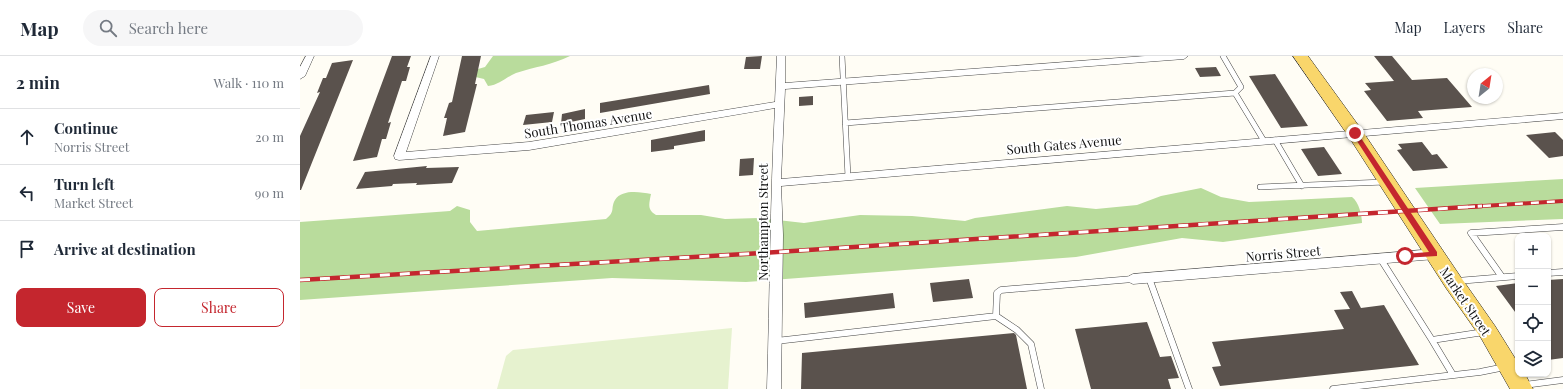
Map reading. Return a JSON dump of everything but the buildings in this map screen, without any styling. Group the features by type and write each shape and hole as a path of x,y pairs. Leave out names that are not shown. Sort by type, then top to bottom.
{"main road":[{"name":"Market Street","path":"1300,56 1355,133 1434,254 1488,332 1507,367 1521,387"}],"street":[{"path":"300,76 310,56"},
{"name":"South Thomas Avenue","path":"435,56 399,156 528,146 780,104"},
{"name":"Northampton Street","path":"774,389 776,341 776,183 781,56"},
{"path":"780,86 843,80 1184,56"},
{"name":"South Gates Avenue","path":"776,183 1563,116"},
{"name":"Norris Street","path":"1133,279 1434,254"}],"lane":[{"path":"842,56 848,177"},
{"path":"846,123 1235,93 1241,88 1223,56"},
{"path":"1235,93 1264,141"},
{"path":"1275,140 1302,186"},
{"path":"1260,187 1387,182"},
{"path":"1502,277 1471,233 1563,227"},
{"path":"1380,258 1453,374"},
{"path":"1551,273 1563,272"},
{"path":"1453,282 1515,276"},
{"path":"1149,278 1189,389"},
{"path":"996,316 997,293 1001,290 1133,279"},
{"path":"776,341 996,316 1017,330 1031,344 1041,389"},
{"path":"1432,340 1488,332"},
{"path":"1333,389 1507,367"},
{"path":"1521,387 1563,380"}],"green space":[{"path":"493,56 570,56 550,64 516,73 499,83 488,86 484,79 467,75 471,71 485,67"},
{"path":"1563,179 1563,219 1440,224 1415,188"},
{"path":"1201,188 1221,197 1249,202 1352,197 1361,213 1362,223 1223,242 1182,238 1076,257 746,282 612,278 300,300 300,222 450,211 457,206 470,210 470,222 477,231 606,219 612,212 615,200 622,194 632,192 651,194 649,204 650,209 656,215 701,215 725,219 759,218 804,223 860,215 912,216 965,221 975,218 1067,206 1096,209 1137,205 1161,196"},
{"path":"732,328 728,389 497,389 506,356 513,350"}],"railway":[{"path":"1467,207 1563,201"},
{"path":"300,280 762,253 1482,206"}],"route":[{"path":"1355,133 1434,254 1405,256"}]}
